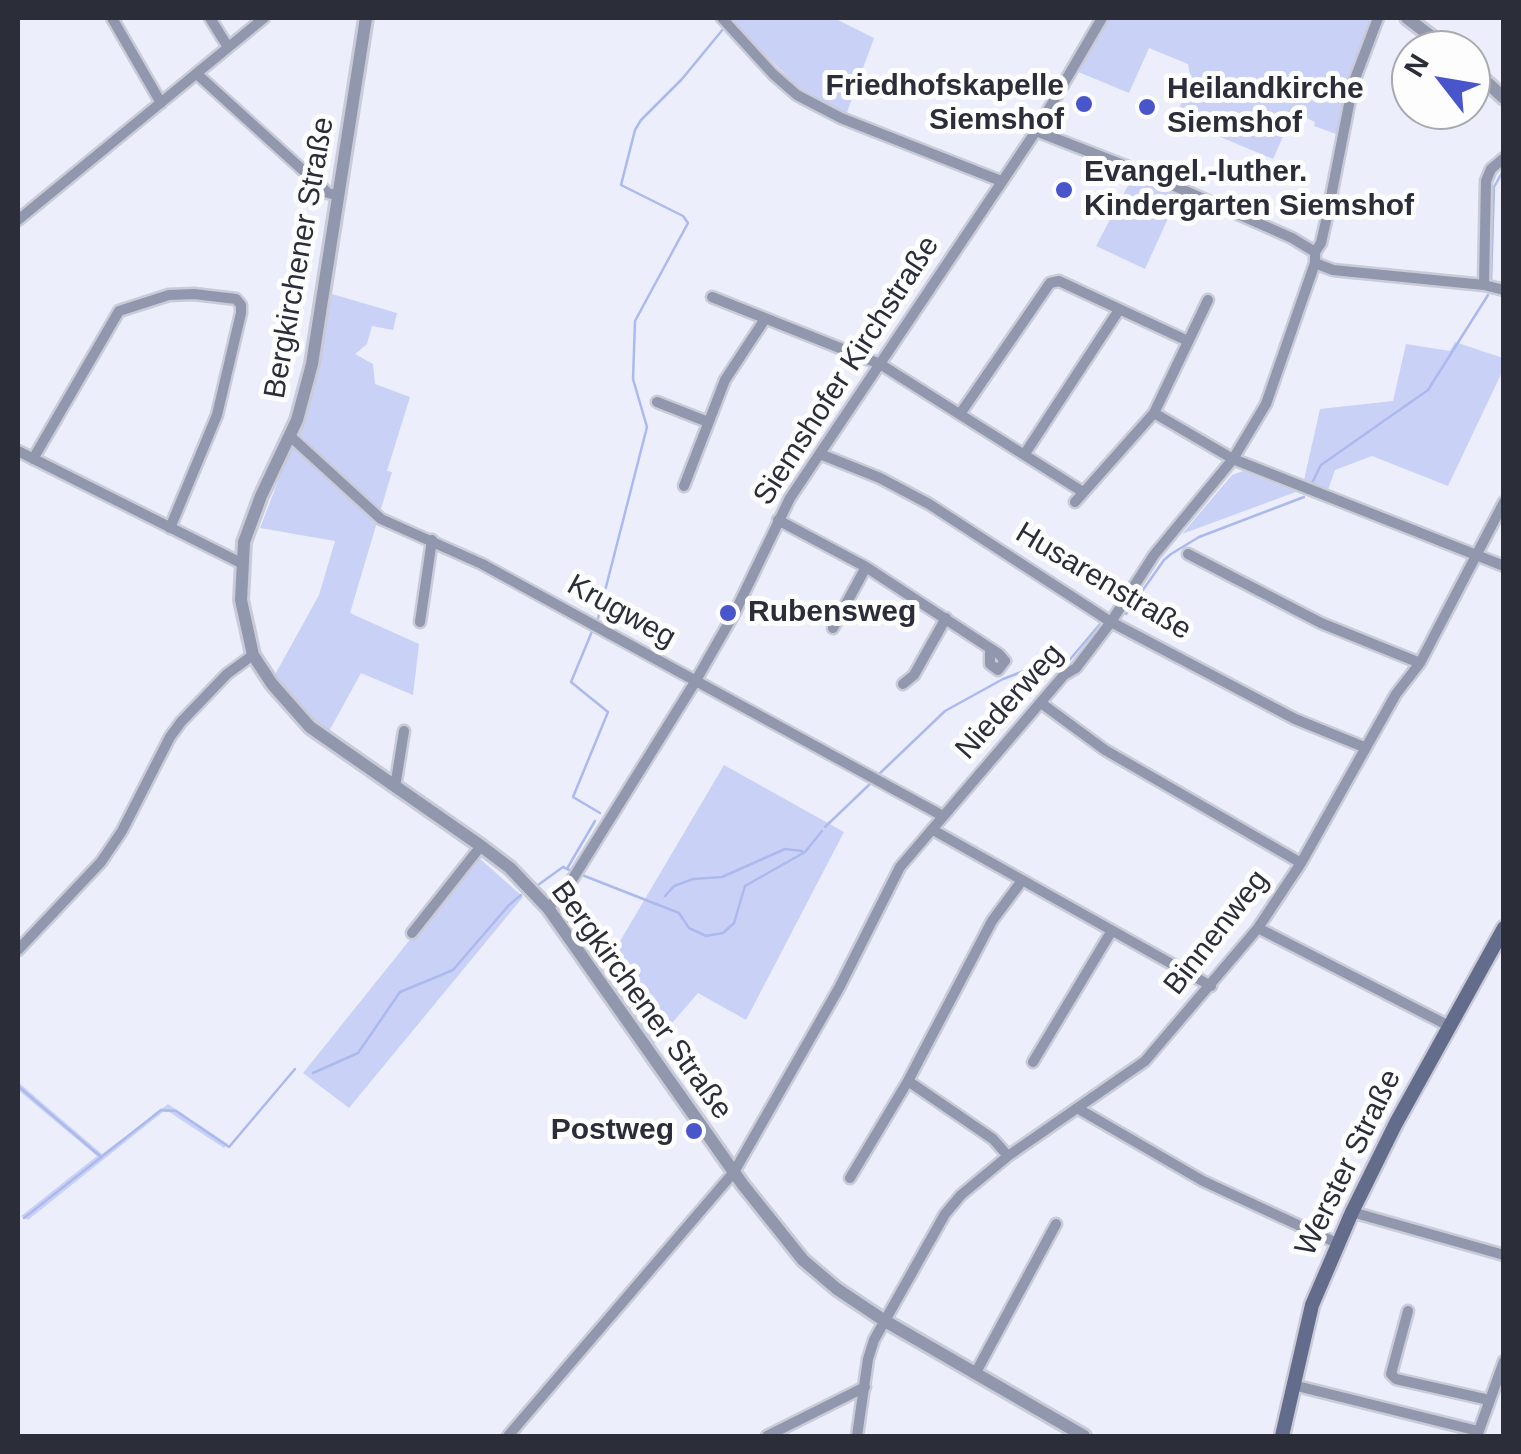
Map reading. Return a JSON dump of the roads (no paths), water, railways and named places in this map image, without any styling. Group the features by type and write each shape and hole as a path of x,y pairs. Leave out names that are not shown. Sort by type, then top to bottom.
{"main road":[{"name":"Werster Straße","path":"1282,1436 1312,1306 1352,1212 1396,1123 1504,928"}],"street":[{"path":"112,18 161,103"},
{"path":"210,18 228,47"},
{"path":"18,220 264,18"},
{"name":"Bergkirchener Straße","path":"366,18 319,332 304,399 251,520 240,563 240,600 252,654 272,684 310,726 510,868 548,908 734,1172 804,1260 885,1322 1084,1436"},
{"name":"Siemshofer Kirchstraße","path":"548,908 576,873 695,682 735,612 778,520 1036,131 1102,18"},
{"name":"Niederweg","path":"734,1172 839,988 900,867 1064,675 1076,668 1154,555 1234,459 1266,404 1321,243 1352,84 1378,18"},
{"path":"727,23 797,95 841,118 1002,181"},
{"path":"198,75 328,193 339,196"},
{"path":"1036,131 1154,176 1292,238 1334,270 1504,290"},
{"path":"1484,285 1486,181 1491,169 1504,158"},
{"path":"960,414 1050,283 1059,281 1188,341"},
{"path":"34,459 119,311 169,295 236,299 241,313 217,415 170,528"},
{"path":"712,297 880,364 1024,454 1079,497 1154,413 1208,300"},
{"path":"1024,454 1119,310"},
{"path":"684,486 724,380 765,318"},
{"path":"657,402 708,422"},
{"path":"1154,413 1234,459 1503,564"},
{"name":"Krugweg","path":"290,436 381,519 482,564 942,815"},
{"path":"18,450 240,563"},
{"name":"Husarenstraße","path":"820,454 880,478 929,504 1111,622 1295,719 1364,747"},
{"name":"Binnenweg","path":"857,1436 868,1359 945,1214 961,1194 1008,1156 1145,1060 1258,928 1301,863 1364,747 1420,663 1504,502"},
{"path":"778,520 866,567 990,649"},
{"path":"420,622 432,540"},
{"path":"1188,554 1322,623 1420,663"},
{"path":"833,628 866,567"},
{"path":"903,684 914,676 946,618"},
{"path":"18,950 101,862 122,831 170,737 227,674 252,654"},
{"path":"1040,703 1105,750 1301,863"},
{"path":"395,787 404,731"},
{"path":"933,830 1211,986"},
{"path":"412,932 481,846"},
{"path":"850,1178 908,1081 992,922 1021,882"},
{"path":"1258,928 1449,1026"},
{"path":"1033,1062 1111,932"},
{"path":"908,1081 993,1139 1008,1156"},
{"path":"1078,1108 1203,1181 1339,1244"},
{"path":"508,1436 734,1172"},
{"path":"1352,1212 1504,1255"},
{"path":"974,1374 1056,1224"},
{"path":"1408,1311 1392,1374 1396,1379 1490,1400"},
{"path":"1293,1384 1477,1434 1504,1361"},
{"path":"767,1436 865,1386"}],"waterway":[{"path":"597,622 647,427 633,379 635,321 688,223 683,216 621,185 641,120 724,28"},
{"path":"1491,281 1494,187 1504,169"},
{"path":"1312,483 1321,465 1428,390 1488,295"},
{"path":"1126,614 1171,554 1199,537 1304,497"},
{"path":"876,777 945,711 1003,679 1067,663 1100,624"},
{"path":"593,629 571,682 608,712 573,797 600,813"},
{"path":"825,827 871,783"},
{"path":"568,867 595,821"},
{"path":"582,875 679,913 689,928 706,936 723,933 734,923 745,886 805,852 822,831"},
{"path":"665,896 674,886 693,879 722,877 785,849 802,851"},
{"path":"538,885 563,867 574,872"},
{"path":"313,1073 358,1053 400,992 453,970 521,895"},
{"path":"24,1218 161,1110 176,1111 229,1147 295,1069"},
{"path":"18,1086 100,1156"}],"place":[{"name":"Friedhofskapelle Siemshof","path":"1084,104"},
{"name":"Heilandkirche Siemshof","path":"1147,107"},
{"name":"Evangel.-luther. Kindergarten Siemshof","path":"1064,190"},
{"name":"Rubensweg","path":"728,613"},
{"name":"Postweg","path":"694,1131"}]}
